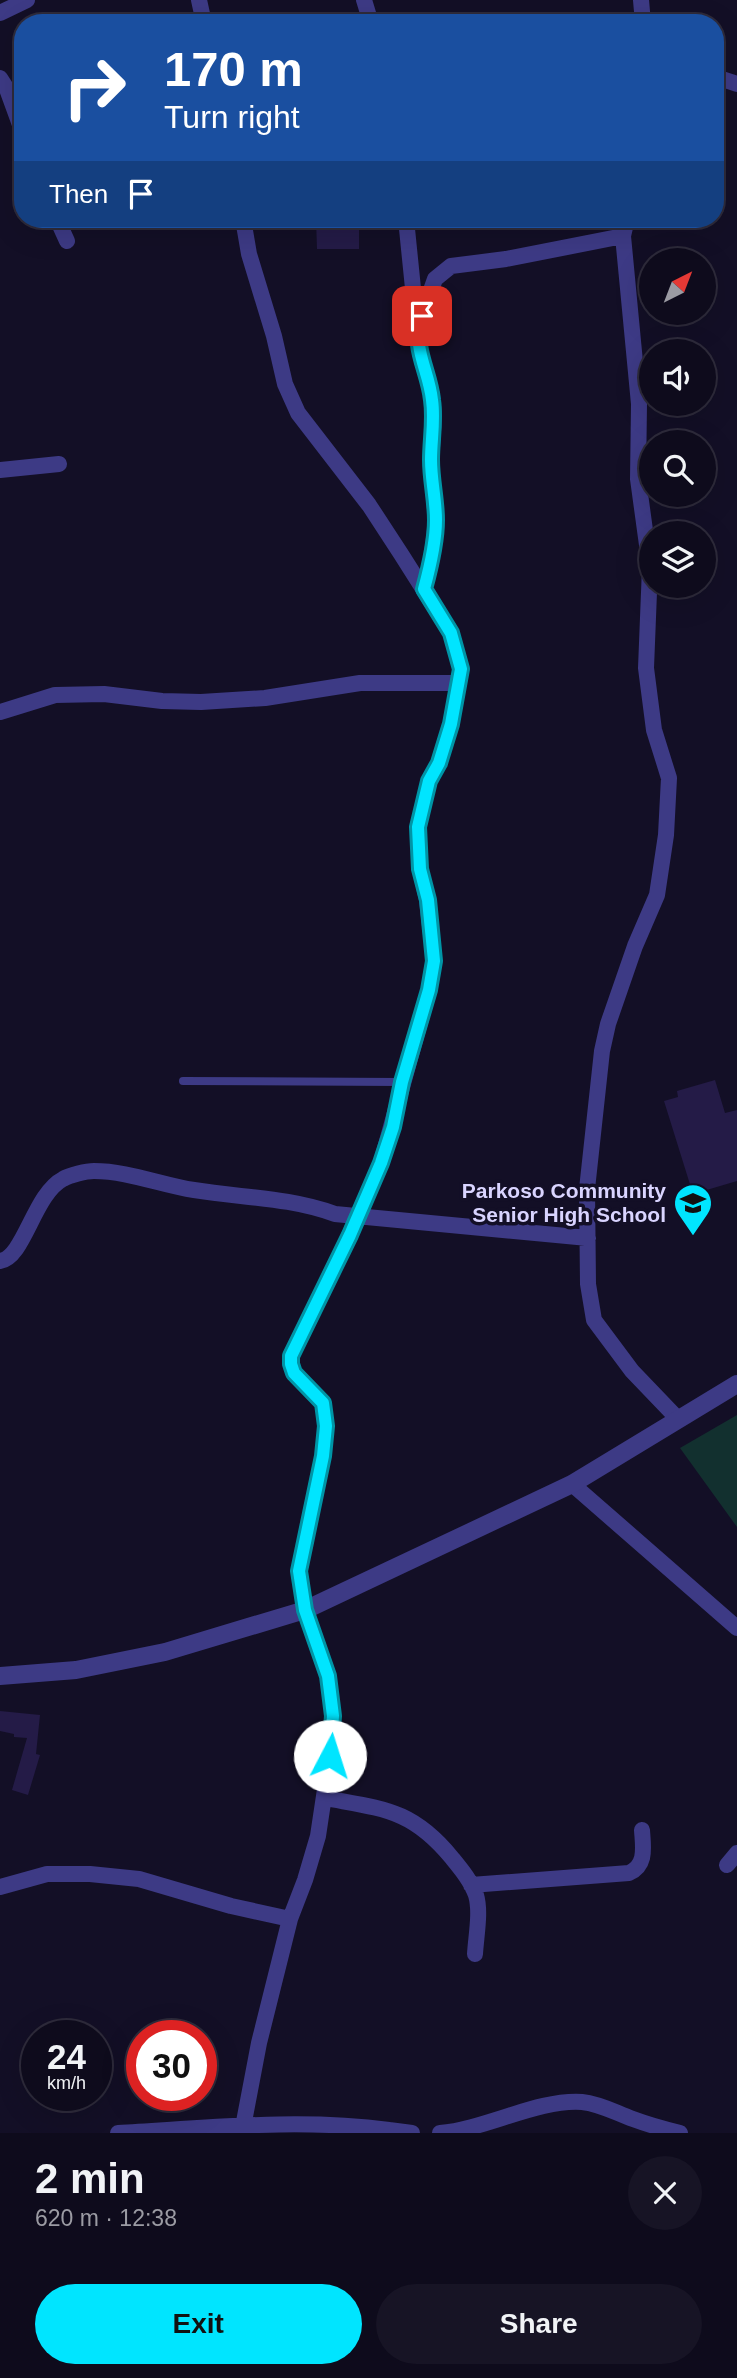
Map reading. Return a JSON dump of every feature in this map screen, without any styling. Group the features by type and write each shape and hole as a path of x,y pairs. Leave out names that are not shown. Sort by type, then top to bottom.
{"street":[{"path":"0,13 27,0"},
{"path":"0,78 14,108"},
{"path":"61,228 66,241"},
{"path":"243,2127 259,2043 290,1919 318,1836 325,1798 333,1716 328,1676 305,1610 299,1566 323,1456 326,1426 323,1403 294,1373 291,1356 359,1217 381,1163 415,1042 434,961 428,900 420,869 418,827 429,781 439,763 451,724 461,669 451,633 424,589 369,505 298,413 285,384 274,336 249,254 245,228"},
{"path":"407,228 419,347 432,395 434,415 431,463 436,521 431,563 424,589"},
{"path":"625,228 623,236 639,404 638,479 650,567 646,668 653,730 669,778 666,835 657,895 635,946 601,1051 587,1189 589,1284 594,1320 632,1371 678,1419"},
{"path":"417,330 435,279 451,266 506,259 623,236"},
{"path":"0,470 59,464"},
{"path":"0,712 55,695 104,694 162,701 201,702 265,698 359,683 459,683"},
{"path":"0,1261 5,1260 19,1247 38,1204 62,1179 93,1171 192,1190 298,1202 335,1214 588,1238"},
{"path":"0,1676 76,1670 165,1652 305,1610 572,1484 737,1384"},
{"path":"572,1484 737,1628"},
{"path":"325,1798 378,1808 410,1819 444,1848 471,1885 477,1902 475,1954"},
{"path":"471,1885 629,1873 641,1863 642,1830"},
{"path":"0,1887 47,1874 114,1876 139,1879 230,1906 290,1919"},
{"path":"440,2133 458,2131 547,2106 576,2102 601,2106 652,2126 680,2133"},
{"path":"118,2133 284,2125 362,2126 412,2133"}],"lane":[{"path":"183,1081 402,1082"}],"green space":[{"path":"737,1415 737,1527 680,1448"}],"building":[{"path":"316,228 359,228 359,249 317,249"},
{"path":"715,1080 725,1113 737,1110 737,1181 693,1194 664,1101 678,1097 677,1091"},
{"path":"0,1711 40,1715 36,1754 40,1755 28,1795 12,1790 27,1738 14,1737 14,1734 0,1731"}],"place":[{"name":"Parkoso Community Senior High School","path":"693,1237"}],"route":[{"path":"330,1756 333,1716 328,1676 305,1610 299,1571 323,1456 326,1426 323,1403 294,1373 291,1356 359,1217 381,1163 429,990 434,961 428,900 420,869 418,827 429,781 439,763 451,724 461,669 451,633 424,589 431,563 436,521 431,463 434,415 417,330 422,316"}]}
